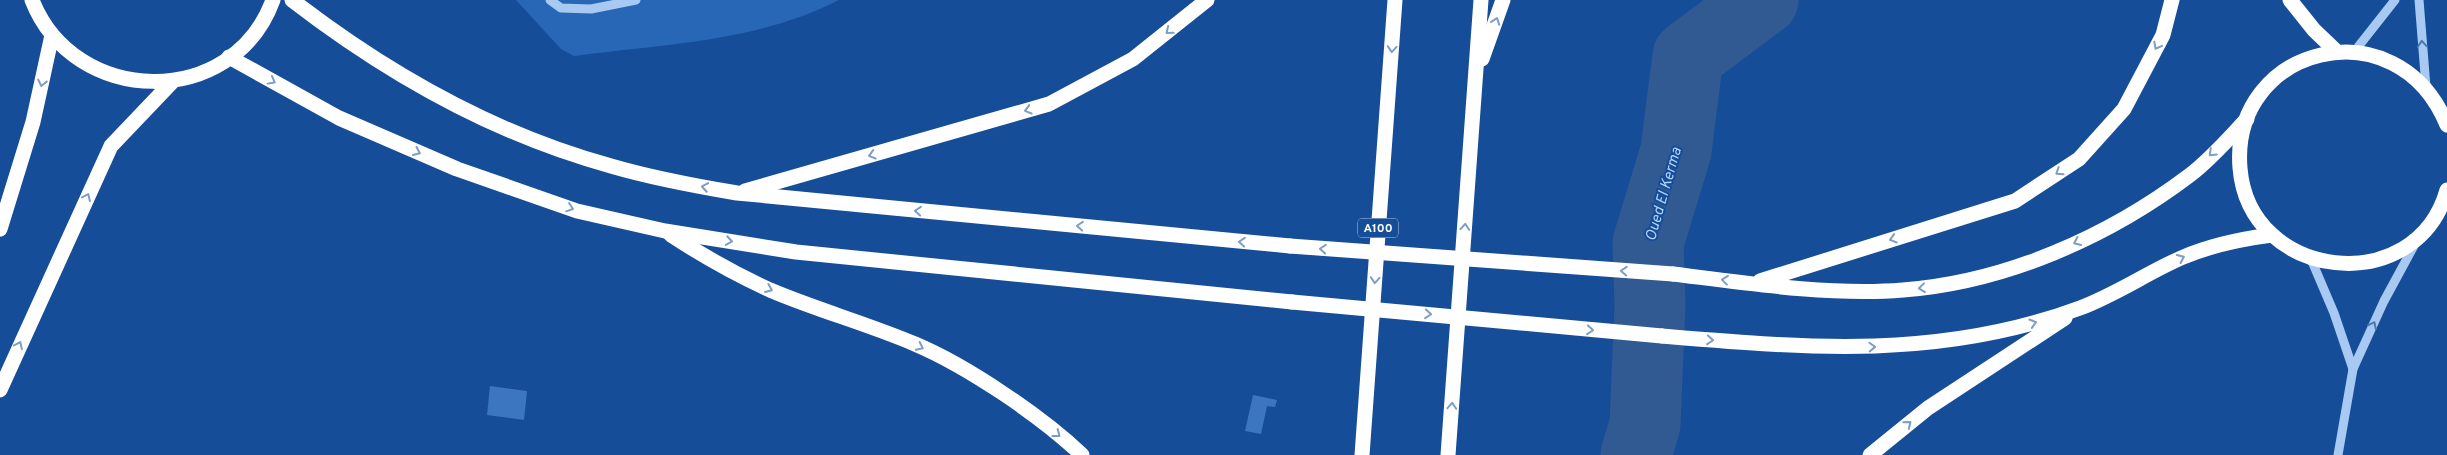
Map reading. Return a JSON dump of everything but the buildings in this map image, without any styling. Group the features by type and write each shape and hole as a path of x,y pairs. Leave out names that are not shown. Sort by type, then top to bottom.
{"highway":[{"path":"32,0 37,12 52,35 71,54 94,69 119,78 146,82 173,81 202,73 229,58 259,27 273,0"},
{"path":"292,0 378,62 431,93 486,120 547,145 609,166 672,182 737,193 1290,246 1673,274 1752,284 1838,290 1900,290 1942,286 1996,274 2048,255 2090,236 2146,204 2191,174 2247,120"},
{"path":"737,193 1048,104 1133,59 1207,0"},
{"name":"A100","path":"1362,455 1395,0"},
{"path":"1448,455 1481,0"},
{"path":"1476,74 1503,0"},
{"path":"1752,284 2015,200 2079,159 2124,109 2163,35 2172,0"},
{"path":"2290,0 2314,30 2337,52"},
{"path":"0,228 33,122 52,35"},
{"path":"2447,125 2439,106 2426,87 2408,72 2388,60 2354,52 2337,52 2314,56 2299,63 2273,80 2258,98 2247,120 2241,144 2240,169 2246,193 2256,216 2272,235 2291,249 2311,259 2333,264 2356,264 2379,260 2400,250 2420,236 2434,218 2447,190"},
{"path":"229,58 339,118 456,169 577,211 665,231 796,252 1292,302 1778,346 1840,348 1901,346 2005,330 2081,308"},
{"path":"0,390 111,146 173,81"},
{"path":"665,231 702,256 772,290 917,345 971,374 1026,410 1082,455"},
{"path":"1870,455 1928,408 2081,308 2179,258 2209,246 2272,235"}],"street":[{"path":"550,0 560,8 590,9 636,0"},
{"path":"2354,52 2394,0"},
{"path":"2419,0 2426,87"},
{"path":"2338,455 2353,369 2380,310 2420,236"},
{"path":"2311,259 2334,313 2353,369"}],"shaded area":[{"path":"516,0 839,0 808,14 776,25 743,33 675,44 574,56 561,49"}],"waterway":[{"name":"Oued El Kerma","path":"1636,455 1645,424 1650,305 1648,243 1676,151 1688,56 1763,0"}]}
